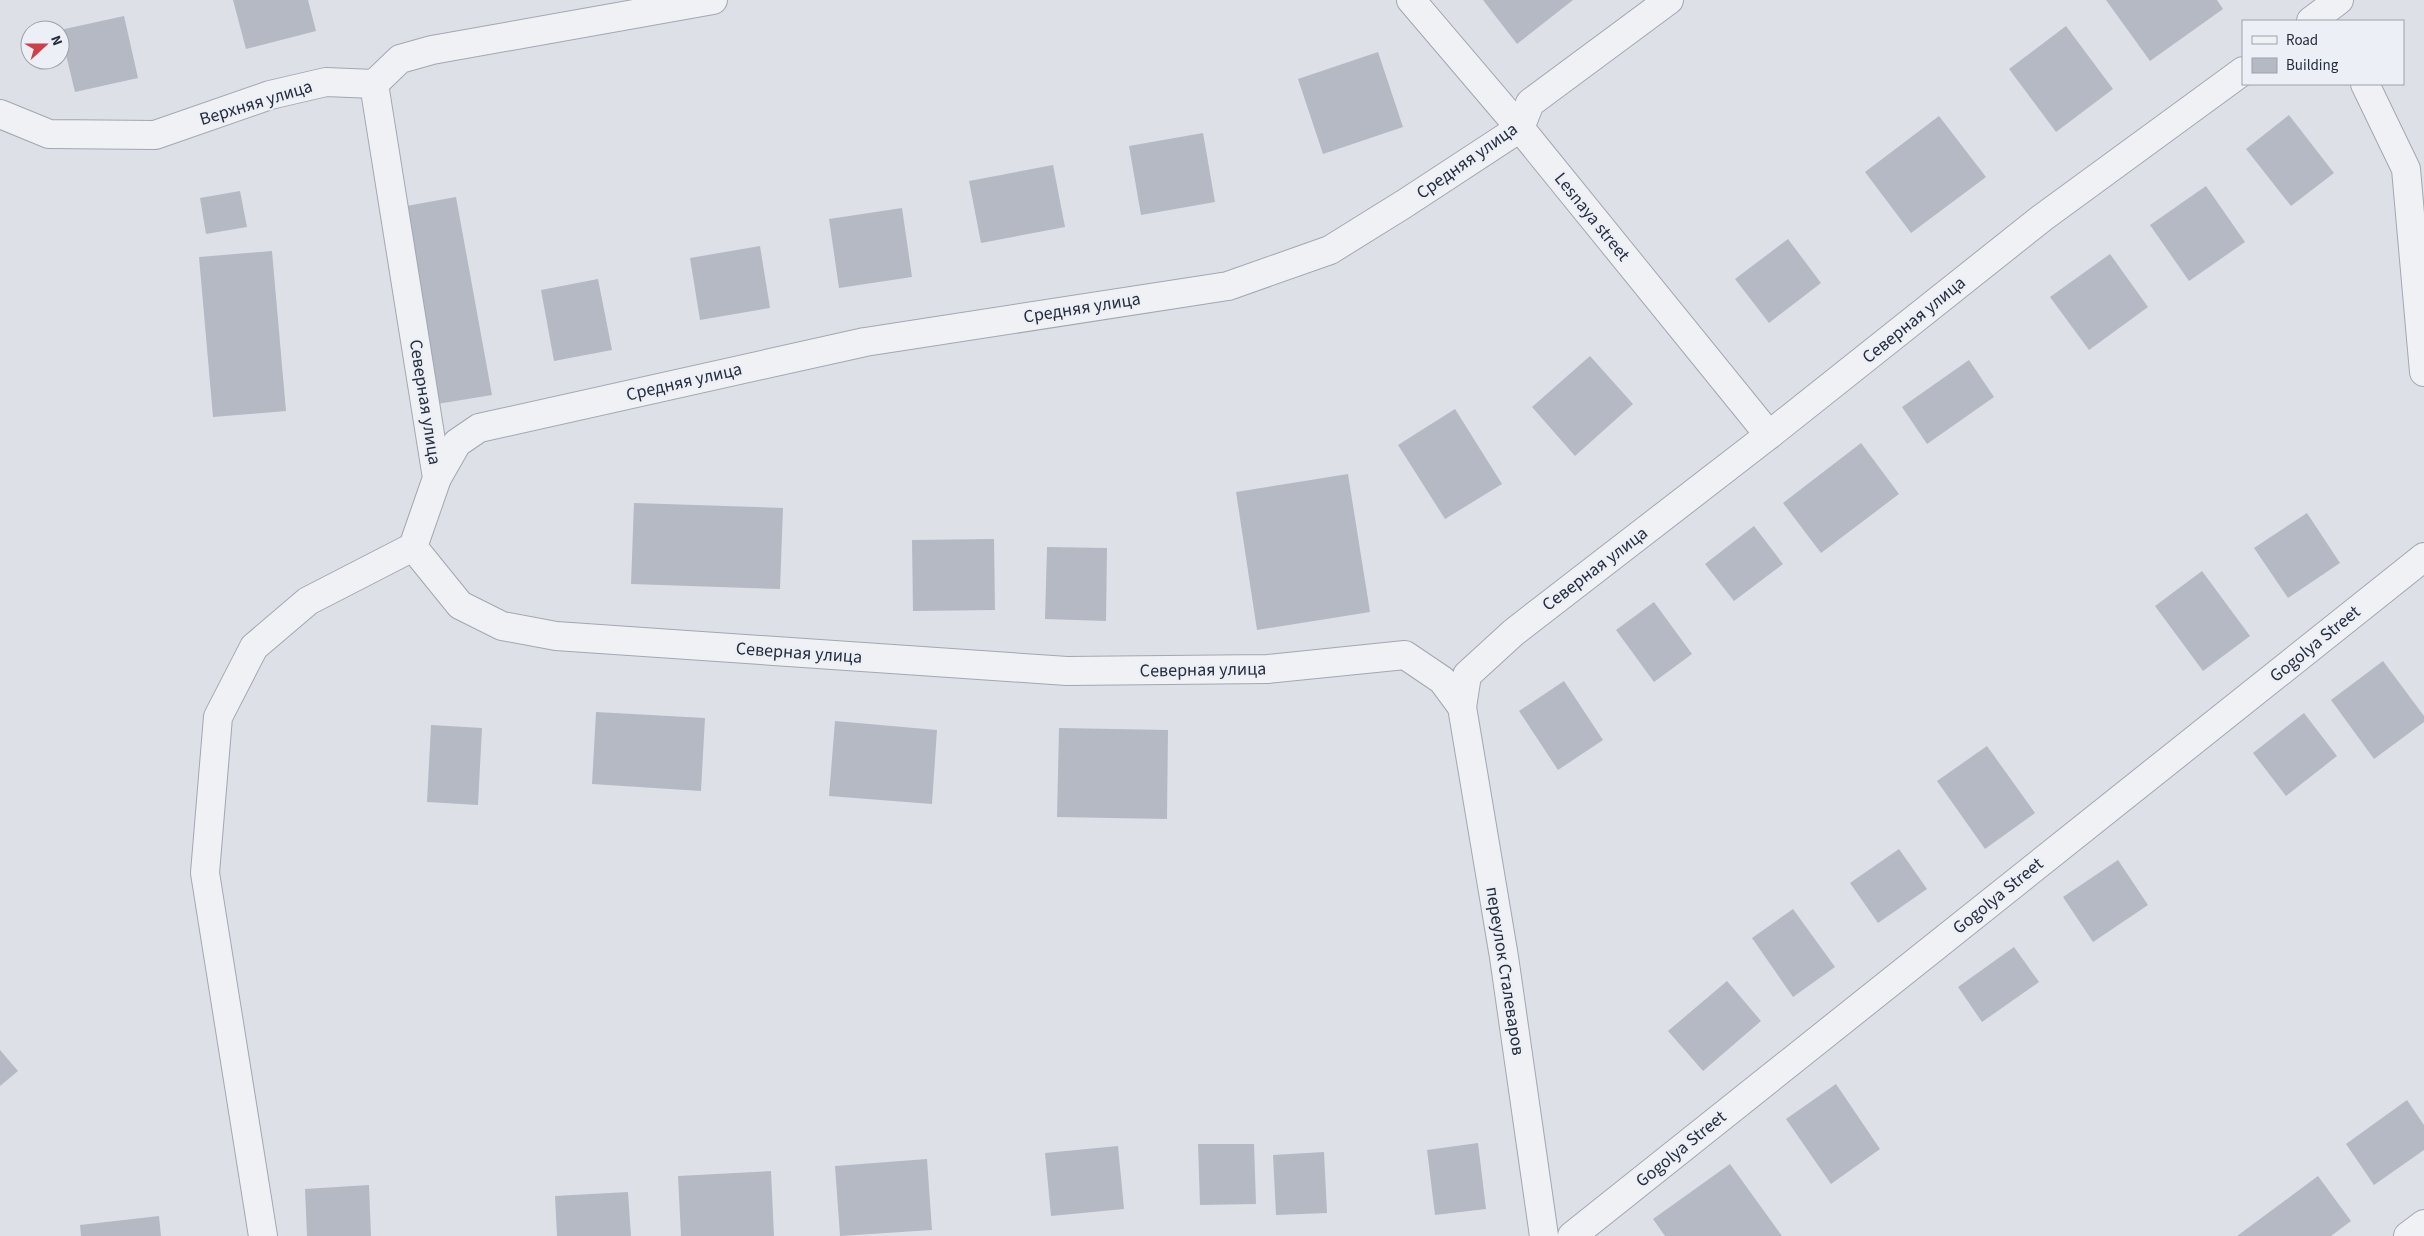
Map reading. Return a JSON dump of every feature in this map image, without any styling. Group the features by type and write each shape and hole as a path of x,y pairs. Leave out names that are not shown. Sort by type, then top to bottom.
{"street":[{"path":"374,84 400,59 432,50 713,0"},
{"name":"Lesnaya street","path":"1411,0 1520,128 1769,436"},
{"name":"Средняя улица","path":"437,478 457,443 479,428 865,342 1228,286 1330,250 1520,128 1530,103 1669,0"},
{"name":"Северная улица","path":"1462,707 1467,675 1514,632 1769,436 2042,218 2242,72"},
{"name":"Верхняя улица","path":"0,114 49,134 155,135 270,95 326,82 374,84"},
{"name":"Северная улица","path":"374,84 437,478 413,546 460,605 502,626 556,636 1067,671 1268,669 1405,655 1442,680 1462,707"},
{"path":"2365,85 2406,169 2424,372"},
{"path":"263,1236 206,873 218,717 254,647 308,601 413,546"},
{"name":"Gogolya Street","path":"1572,1236 2424,557"},
{"name":"переулок Сталеваров","path":"1462,707 1504,957 1544,1236"},
{"path":"2408,1236 2424,1224"}],"building":[{"path":"233,0 308,0 316,31 246,49"},
{"path":"1483,0 1573,0 1517,44"},
{"path":"2106,0 2217,0 2223,9 2150,61"},
{"path":"124,16 138,78 75,92 70,70 70,28"},
{"path":"2066,26 2113,89 2056,132 2009,69"},
{"path":"1378,52 1403,127 1323,154 1298,79"},
{"path":"2289,115 2334,173 2291,206 2246,149"},
{"path":"1939,116 1986,177 1911,233 1865,172"},
{"path":"1203,133 1215,202 1141,215 1129,146"},
{"path":"1053,165 1065,227 981,243 969,181"},
{"path":"2206,186 2245,242 2189,281 2150,225"},
{"path":"240,191 247,227 206,234 200,198"},
{"path":"456,197 492,395 437,404 401,207"},
{"path":"902,208 912,277 839,288 829,219"},
{"path":"1788,239 1821,283 1769,323 1735,279"},
{"path":"760,246 770,308 700,320 690,258"},
{"path":"272,251 286,411 213,417 199,257"},
{"path":"2110,254 2148,307 2089,350 2050,297"},
{"path":"598,279 612,350 554,361 541,290"},
{"path":"1590,356 1633,404 1575,456 1532,407"},
{"path":"1969,360 1994,397 1927,444 1902,407"},
{"path":"1455,409 1502,484 1445,519 1398,445"},
{"path":"1861,443 1899,494 1821,553 1783,503"},
{"path":"1348,474 1370,612 1257,630 1236,492"},
{"path":"634,503 783,508 780,589 631,584"},
{"path":"2307,513 2340,563 2288,598 2254,548"},
{"path":"1754,526 1783,564 1734,601 1705,564"},
{"path":"994,539 995,610 913,611 912,540"},
{"path":"1047,547 1107,548 1106,621 1045,619"},
{"path":"2202,571 2250,636 2203,671 2155,606"},
{"path":"1654,602 1692,654 1654,682 1616,630"},
{"path":"2383,661 2424,716 2424,722 2374,759 2331,700"},
{"path":"1564,681 1603,740 1558,770 1519,711"},
{"path":"596,712 705,718 701,791 592,784"},
{"path":"2304,713 2337,756 2286,796 2253,753"},
{"path":"835,721 937,730 932,804 829,796"},
{"path":"431,725 482,728 478,805 427,802"},
{"path":"1059,728 1168,730 1167,819 1057,817"},
{"path":"1987,746 2035,813 1985,849 1937,781"},
{"path":"1899,849 1927,889 1878,923 1850,883"},
{"path":"2118,860 2148,905 2093,942 2063,897"},
{"path":"1793,909 1835,967 1793,997 1752,938"},
{"path":"2014,947 2039,982 1982,1022 1958,987"},
{"path":"1727,981 1761,1021 1703,1071 1668,1031"},
{"path":"0,1050 18,1071 0,1086"},
{"path":"1836,1084 1880,1149 1831,1184 1786,1119"},
{"path":"2407,1100 2424,1125 2424,1150 2374,1185 2346,1144"},
{"path":"1478,1143 1486,1209 1435,1215 1427,1150"},
{"path":"1198,1144 1254,1144 1256,1204 1200,1205"},
{"path":"1118,1146 1124,1209 1051,1216 1045,1153"},
{"path":"1324,1152 1327,1213 1276,1215 1273,1155"},
{"path":"927,1159 932,1230 840,1236 835,1166"},
{"path":"1730,1164 1782,1236 1665,1236 1653,1219"},
{"path":"771,1171 774,1236 681,1236 678,1176"},
{"path":"2318,1176 2351,1221 2331,1236 2237,1236"},
{"path":"369,1185 371,1236 307,1236 305,1189"},
{"path":"628,1192 631,1236 557,1236 555,1196"},
{"path":"159,1216 161,1236 81,1236 80,1225"}]}
